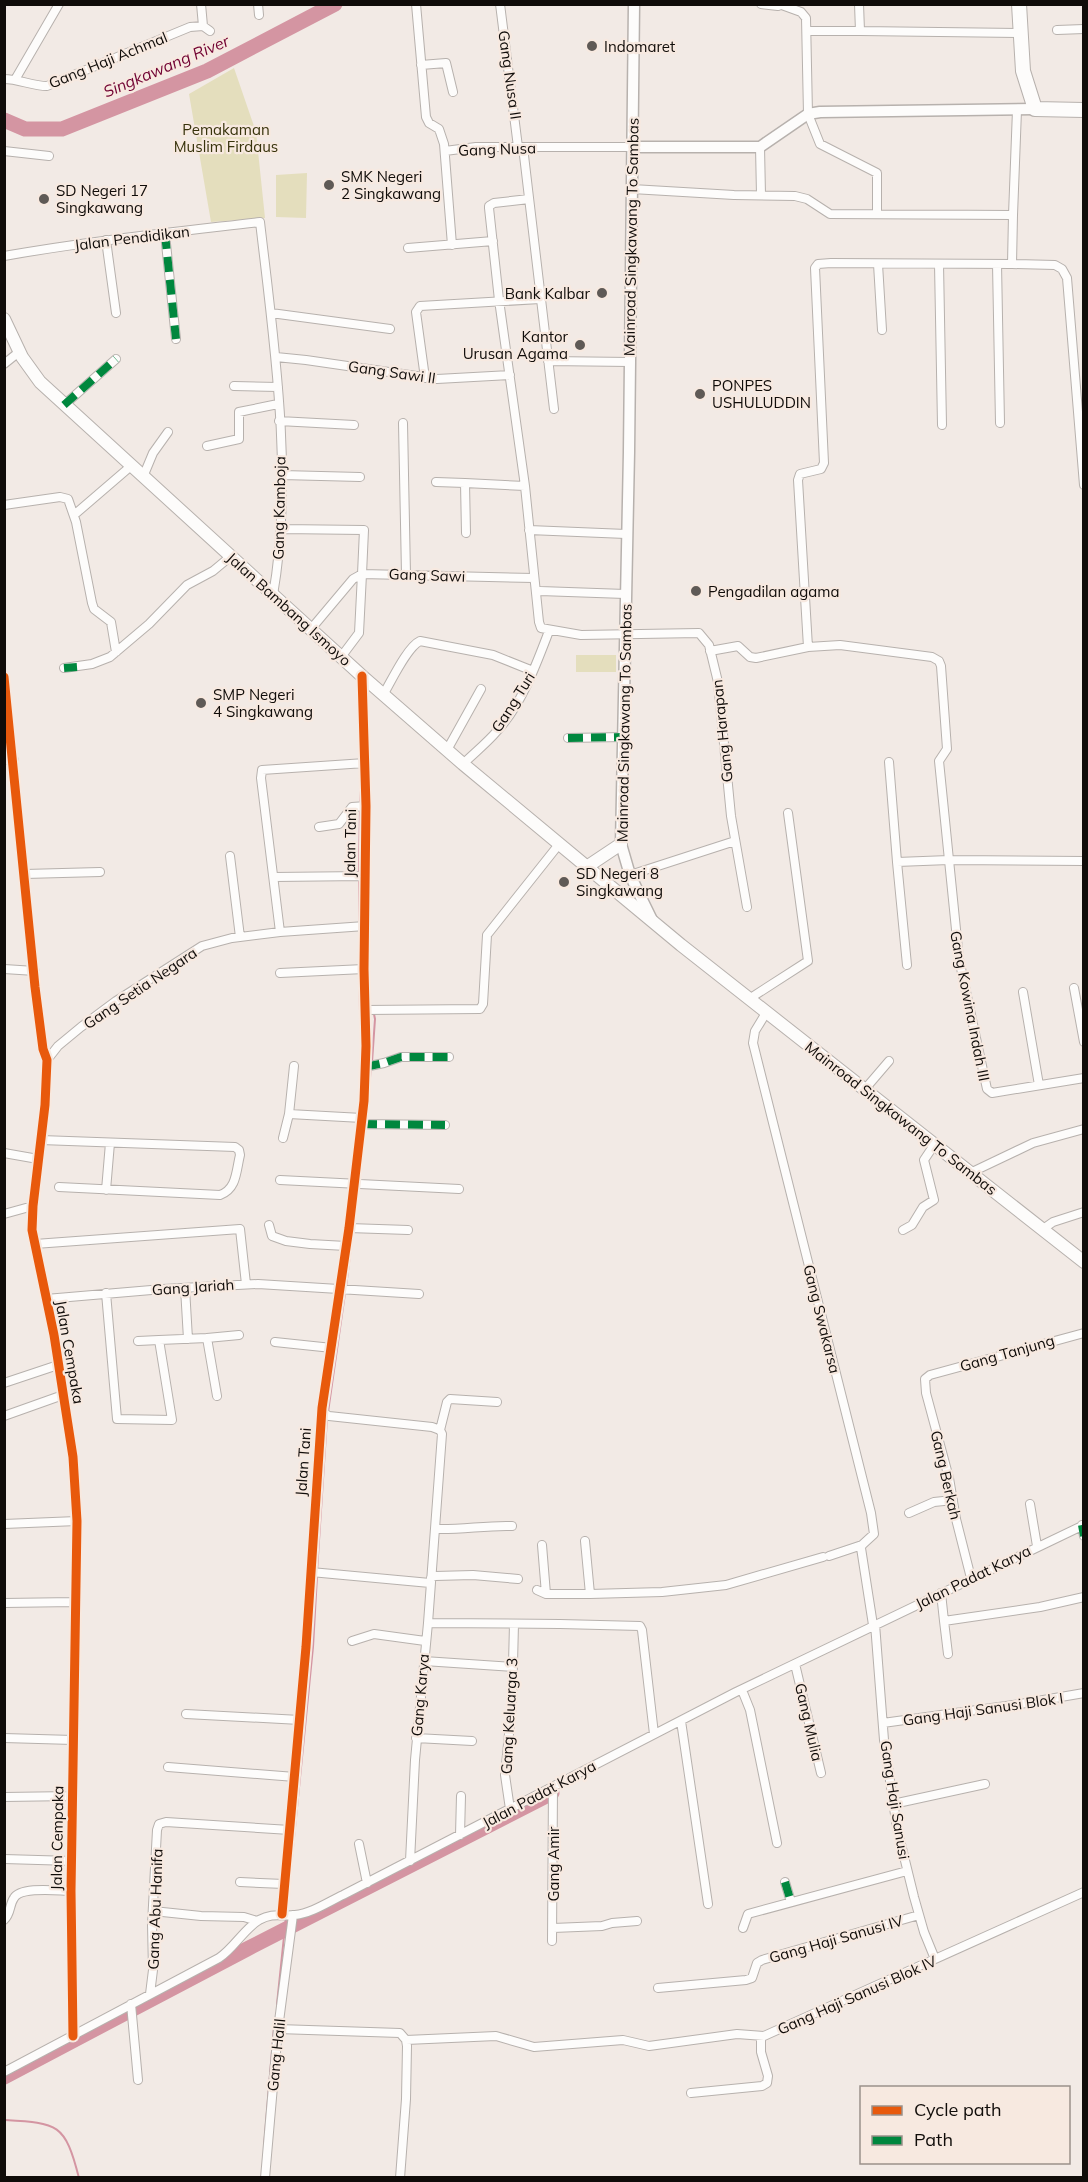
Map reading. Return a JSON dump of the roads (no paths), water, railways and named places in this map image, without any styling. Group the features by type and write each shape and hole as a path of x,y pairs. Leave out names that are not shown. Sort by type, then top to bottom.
{"highway":[{"path":"1019,4 1023,71 1035,109 1083,110"}],"main road":[{"name":"Jalan Bambang Ismoyo","path":"4,319 11,358 64,405 126,472 143,477 226,561 273,595 341,657 362,681 384,695 654,923"},
{"path":"588,866 621,844"},
{"name":"Mainroad Singkawang To Sambas","path":"654,923 749,999 763,1018 865,1089 933,1147 970,1173 1083,1262"}],"street":[{"path":"16,78 59,4"},
{"name":"Gang Haji Achmal","path":"4,79 16,78 39,85 50,85 195,25 206,28 201,4"},
{"path":"258,4 260,15"},
{"name":"Gang Nusa","path":"416,4 427,121 439,129 445,151 476,147 632,147"},
{"name":"Gang Nusa II","path":"500,4 529,199 554,409"},
{"name":"Mainroad Singkawang To Sambas","path":"634,4 621,844 630,875 654,923"},
{"path":"761,4 778,5 804,13 808,31 808,114 820,144 877,172 877,214"},
{"path":"859,4 860,31"},
{"path":"1057,30 1083,29"},
{"path":"808,31 1020,33"},
{"path":"421,65 446,63 453,92"},
{"path":"632,147 760,147 808,114 820,112 1035,109"},
{"path":"1012,264 1017,110"},
{"path":"760,147 760,195"},
{"path":"4,151 49,156"},
{"path":"445,151 452,244"},
{"path":"632,189 795,196 807,199 830,214 1014,215"},
{"path":"529,199 494,203 489,206 541,628 581,635 699,633 709,645 710,651 738,646 750,657 756,658 808,647 840,645 932,657 939,661 947,748 939,761 949,860"},
{"name":"Jalan Pendidikan","path":"4,256 106,240 260,222 271,313"},
{"path":"165,234 176,339"},
{"path":"106,240 116,313"},
{"path":"408,248 493,241"},
{"path":"808,647 798,480 800,474 821,470 824,463 814,272 817,265 821,263 1012,264 1055,265 1062,269 1067,278 1083,485"},
{"path":"878,264 882,330"},
{"path":"939,264 942,425"},
{"path":"997,264 1000,423"},
{"path":"425,378 417,308 433,304 540,299"},
{"path":"276,357 271,313 390,329"},
{"name":"Gang Sawi II","path":"276,357 425,378 453,379 510,375"},
{"name":"Gang Kamboja","path":"273,595 279,563 282,475 276,357"},
{"path":"64,405 116,359"},
{"path":"548,360 630,362"},
{"path":"234,386 278,387"},
{"path":"207,446 238,439 239,412 278,404"},
{"path":"279,421 354,424"},
{"path":"403,423 406,574"},
{"path":"143,477 153,453 168,432"},
{"path":"74,515 126,472"},
{"path":"282,475 360,477"},
{"path":"436,482 525,486"},
{"path":"465,483 466,533"},
{"path":"4,505 63,497 70,502 90,596 94,609 111,622 116,652"},
{"path":"281,529 362,529 364,532 359,633 341,657"},
{"path":"529,530 627,534"},
{"path":"64,669 102,661 116,652 149,624 188,585 226,561"},
{"path":"311,629 353,579 362,574"},
{"name":"Gang Sawi","path":"362,574 534,578"},
{"path":"540,591 625,594"},
{"name":"Gang Turi","path":"463,764 498,730 520,696 549,631"},
{"path":"384,695 415,643 420,641 493,655 533,671"},
{"name":"Gang Harapan","path":"710,651 718,682 735,841 747,907"},
{"name":"Jalan Cempaka","path":"4,677 9,760 30,874 35,972 43,1048 47,1060 47,1084 32,1230 58,1365 76,1479 71,1891 73,2036"},
{"name":"Jalan Tani","path":"288,1915 284,1884 326,1414 332,1348 344,1288 346,1246 352,1228 358,1185 369,1011 359,926 359,876 365,763 362,681"},
{"path":"447,750 481,689"},
{"path":"568,738 624,737"},
{"path":"889,762 908,965"},
{"path":"280,932 261,778 262,770 365,763"},
{"path":"319,827 341,823 348,811 362,806"},
{"path":"749,999 808,960 788,813"},
{"path":"630,875 735,841"},
{"path":"369,1011 480,1009 483,1004 487,935 560,843"},
{"path":"230,856 240,937"},
{"name":"Gang Kowina Indah III","path":"949,860 959,959 987,1089 992,1093 1083,1078"},
{"path":"897,862 1083,861"},
{"path":"30,874 100,872"},
{"path":"274,877 359,876"},
{"name":"Gang Setia Negara","path":"47,1060 68,1036 116,1001 202,946 240,937 359,926"},
{"path":"4,969 35,972"},
{"path":"280,973 364,969"},
{"path":"1074,988 1083,1042"},
{"path":"1023,992 1039,1084"},
{"name":"Gang Swakarsa","path":"763,1018 754,1036 755,1051 871,1513 873,1534 862,1545 875,1628"},
{"path":"365,1067 401,1057 449,1057"},
{"path":"865,1089 889,1061"},
{"path":"283,1138 289,1114 294,1066"},
{"path":"289,1114 362,1121 445,1125"},
{"path":"970,1173 1033,1143 1083,1130"},
{"path":"41,1140 235,1147 239,1150 240,1155 232,1188 220,1195 59,1187"},
{"path":"106,1190 110,1143"},
{"path":"903,1230 912,1225 923,1207 934,1200 925,1158 933,1147"},
{"path":"4,1153 38,1159"},
{"path":"280,1180 459,1189"},
{"path":"4,1214 33,1206"},
{"path":"1043,1229 1053,1222 1083,1212"},
{"path":"269,1225 272,1236 286,1241 346,1246"},
{"path":"352,1228 408,1230"},
{"path":"35,1244 240,1229 246,1284"},
{"name":"Gang Jariah","path":"46,1299 246,1284 419,1293"},
{"path":"185,1288 188,1339"},
{"path":"106,1293 117,1419 172,1420 159,1340"},
{"name":"Gang Tanjung","path":"930,1375 1083,1332"},
{"path":"138,1341 238,1335"},
{"path":"207,1338 217,1396"},
{"path":"275,1342 332,1348"},
{"path":"4,1383 58,1365"},
{"name":"Gang Berkah","path":"930,1375 926,1377 924,1383 971,1578"},
{"path":"4,1416 63,1395"},
{"name":"Gang Karya","path":"410,1861 416,1738 428,1623 442,1434 440,1430 447,1402 450,1399 497,1402"},
{"path":"326,1414 426,1426 440,1430"},
{"path":"909,1513 934,1502 953,1500"},
{"path":"1029,1504 1037,1546"},
{"path":"4,1524 77,1521"},
{"path":"1083,1525 1083,1536"},
{"name":"Jalan Padat Karya","path":"257,1921 274,1914 288,1915 309,1911 654,1734 681,1725 941,1596 971,1578 1083,1525"},
{"path":"435,1529 512,1526"},
{"path":"585,1541 590,1594"},
{"path":"542,1545 542,1592 590,1594 662,1592 726,1585 862,1545"},
{"path":"313,1572 430,1580 435,1576 473,1575 518,1578"},
{"path":"941,1596 948,1654"},
{"path":"944,1621 1040,1607 1083,1597"},
{"path":"4,1603 75,1602"},
{"path":"428,1623 640,1626 654,1734"},
{"name":"Gang Keluarga 3","path":"510,1809 505,1775 511,1731 514,1624"},
{"name":"Gang Haji Sanusi","path":"875,1628 893,1804 907,1871 919,1915 935,1959"},
{"path":"352,1641 374,1634 425,1641"},
{"path":"423,1661 513,1667"},
{"name":"Gang Mulia","path":"795,1667 821,1773"},
{"path":"744,1694 755,1732 777,1843"},
{"name":"Gang Haji Sanusi Blok I","path":"883,1723 1083,1694"},
{"path":"186,1714 300,1720"},
{"path":"681,1725 708,1904"},
{"path":"4,1738 74,1740"},
{"path":"416,1738 472,1741"},
{"path":"168,1767 295,1777"},
{"path":"893,1804 985,1784"},
{"name":"Gang Amir","path":"552,1941 553,1786"},
{"path":"4,1797 72,1796"},
{"path":"460,1835 461,1796"},
{"name":"Gang Abu Hanifa","path":"150,1994 159,1824 166,1822 290,1830"},
{"path":"359,1844 367,1883"},
{"path":"4,1858 72,1861"},
{"path":"743,1928 748,1914 907,1871"},
{"path":"240,1882 284,1884"},
{"path":"785,1882 790,1902"},
{"path":"4,1920 8,1916 14,1897 19,1893 71,1891"},
{"name":"Gang Haji Sanusi Blok IV","path":"278,2029 400,2033 406,2040 496,2036 534,2047 623,2040 649,2046 737,2034 760,2036 853,1997 1083,1892"},
{"path":"4,2072 228,1952 257,1921 244,1917 201,1916 153,1911"},
{"name":"Gang Halil","path":"265,2178 278,2029 290,1933 288,1915"},
{"name":"Gang Haji Sanusi IV","path":"658,1989 746,1980 752,1978 757,1963 762,1959 919,1915"},
{"path":"553,1928 602,1926 636,1921"},
{"path":"132,2004 138,2080"},
{"path":"691,2093 762,2086 767,2083 768,2076 761,2052 760,2036"},
{"path":"400,2178 406,2099 406,2040"}],"waterway":[{"name":"Singkawang River","path":"4,120 25,129 62,129 207,71 335,4"},
{"path":"360,792 360,804"},
{"path":"359,873 360,809"},
{"path":"359,878 359,924"},
{"path":"359,929 360,942"},
{"path":"359,966 360,950"},
{"path":"359,971 360,1011 363,1011"},
{"path":"372,1062 374,1014"},
{"path":"366,1121 371,1067"},
{"path":"361,1159 366,1127"},
{"path":"356,1207 358,1186"},
{"path":"346,1287 353,1231"},
{"path":"328,1412 345,1293"},
{"path":"317,1571 327,1418"},
{"path":"287,1908 313,1647 317,1576"},
{"path":"4,2077 247,1949 552,1793"},
{"path":"277,2004 286,1917"},
{"path":"264,2147 274,2027"},
{"path":"4,2120 48,2125 57,2130 69,2146 79,2178"}],"place":[{"name":"Indomaret","path":"592,46"},
{"name":"SMK Negeri 2 Singkawang","path":"329,185"},
{"name":"SD Negeri 17 Singkawang","path":"44,199"},
{"name":"Bank Kalbar","path":"602,293"},
{"name":"Kantor Urusan Agama","path":"580,345"},
{"name":"PONPES USHULUDDIN","path":"700,394"},
{"name":"Pengadilan agama","path":"696,591"},
{"name":"SMP Negeri 4 Singkawang","path":"201,703"},
{"name":"SD Negeri 8 Singkawang","path":"564,882"}],"park label":[{"name":"Pemakaman Muslim Firdaus","path":"226,138"}]}
